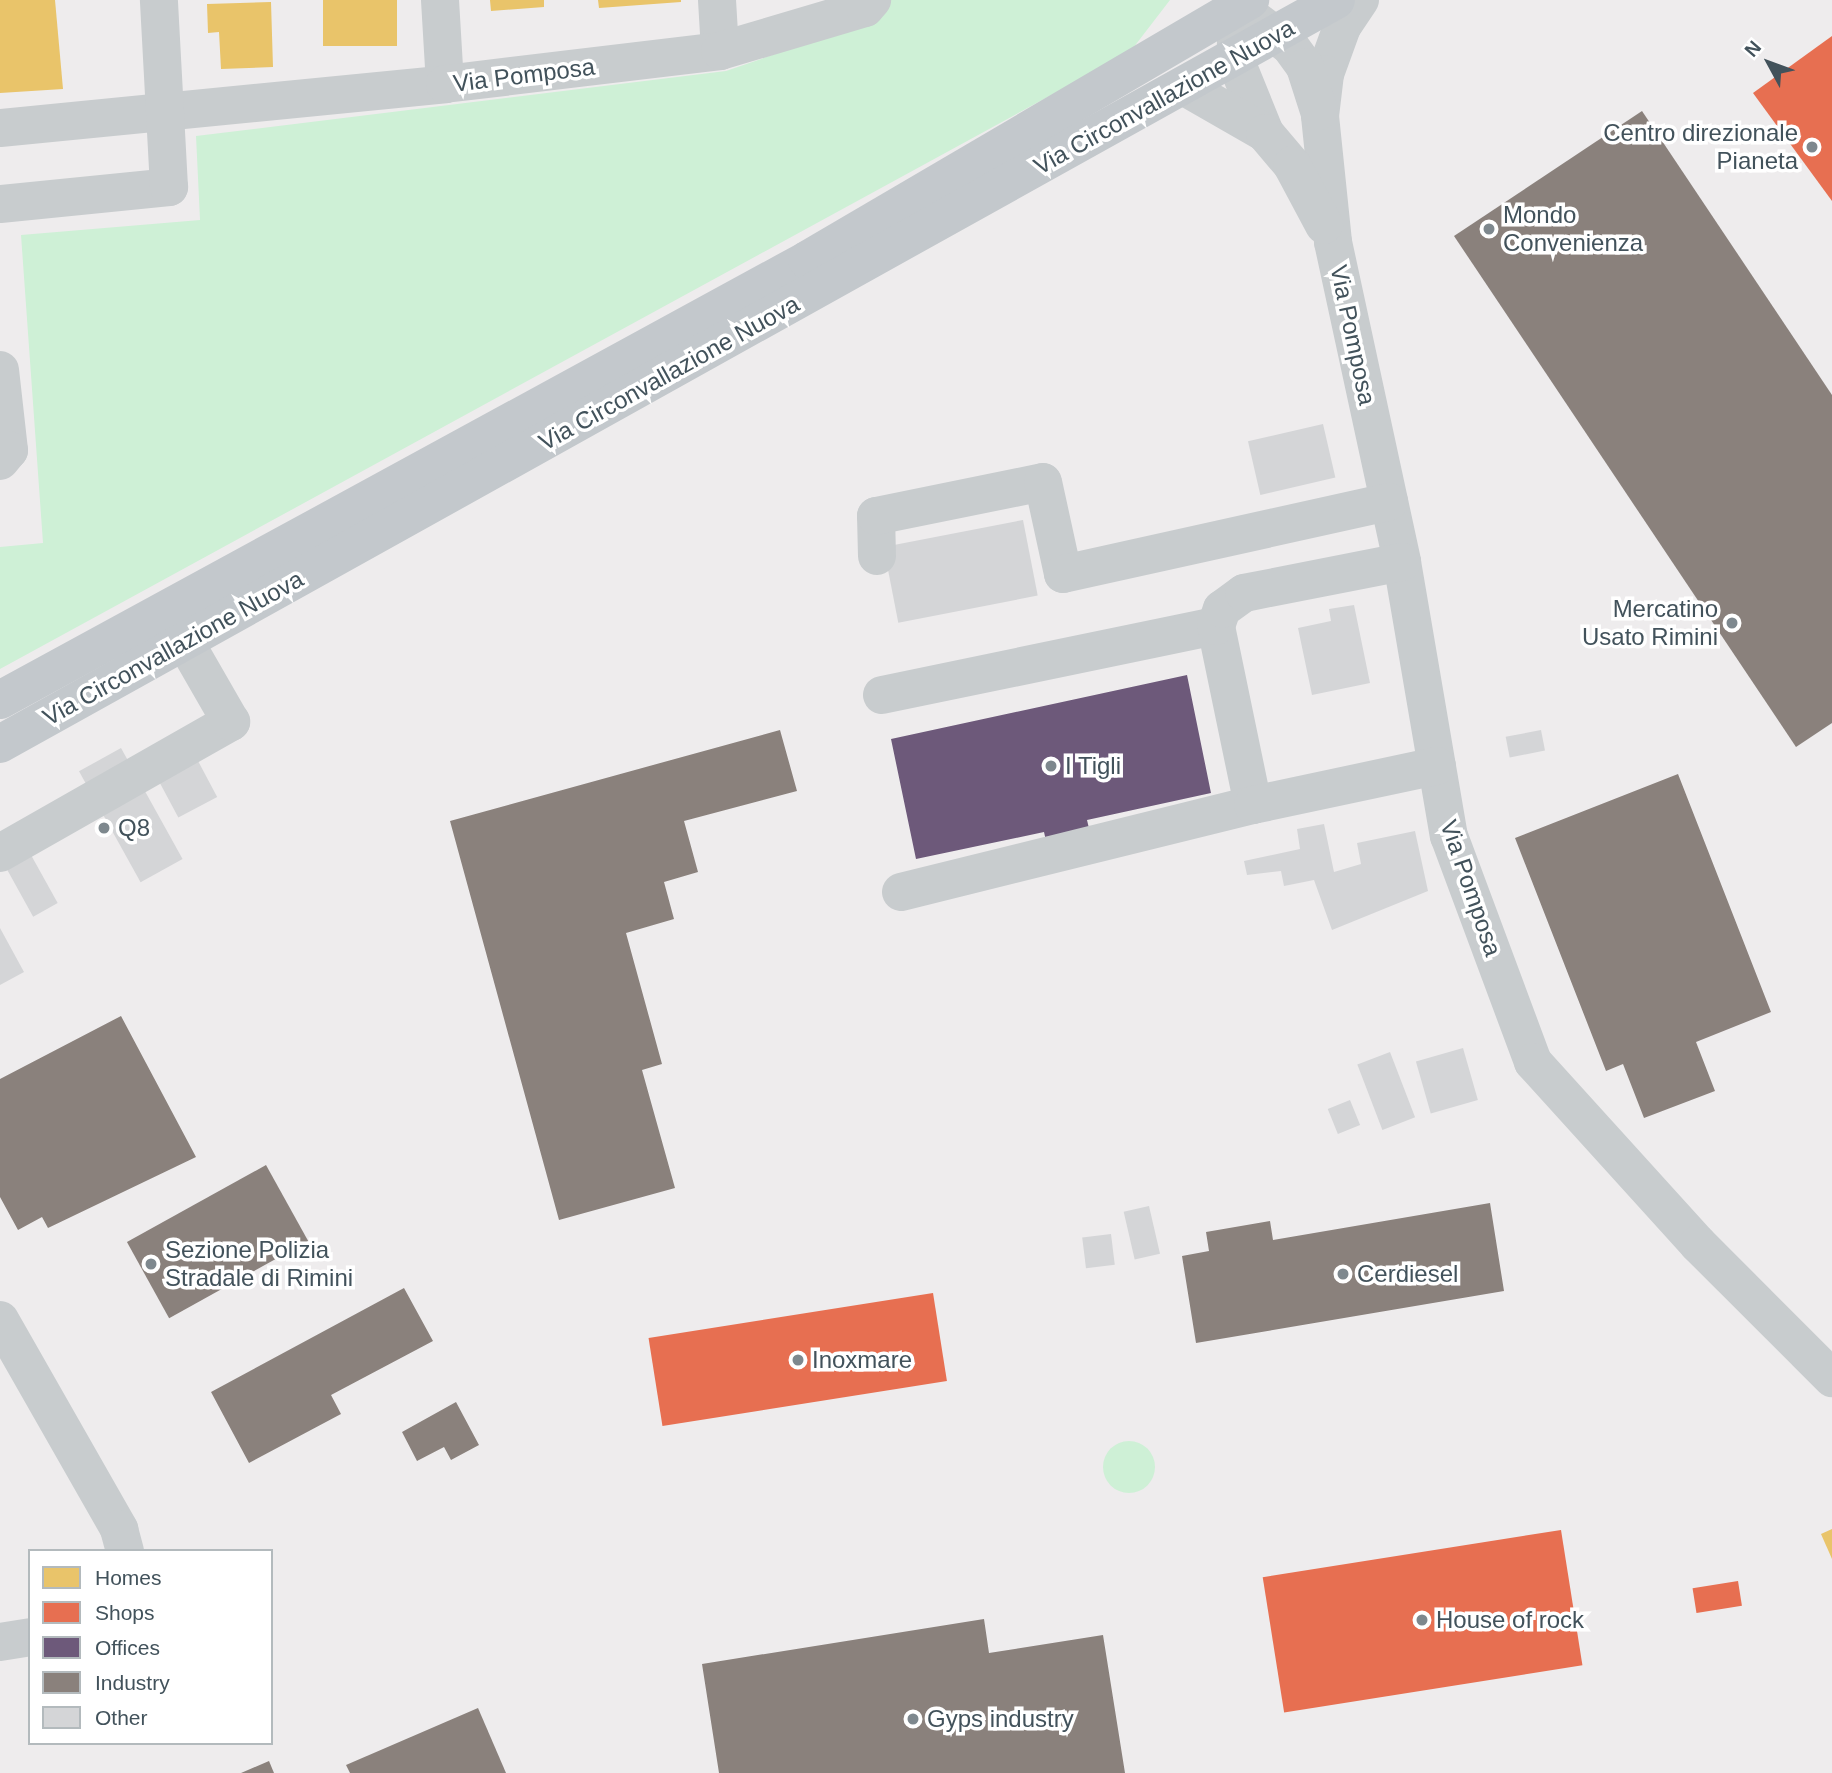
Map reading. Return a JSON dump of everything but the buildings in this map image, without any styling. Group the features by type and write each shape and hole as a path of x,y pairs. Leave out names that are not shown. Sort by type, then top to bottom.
{"main road":[{"name":"Via Circonvallazione Nuova","path":"0,744 1185,87 1336,0"},
{"name":"Via Circonvallazione Nuova","path":"0,700 807,260 1244,4"}],"street":[{"path":"0,204 169,187 159,0"},
{"path":"440,0 445,84"},
{"path":"717,0 720,51"},
{"name":"Via Pomposa","path":"0,128 445,84 720,51 865,8 872,0"},
{"name":"Via Pomposa","path":"1320,116 1325,74 1342,27 1360,0"},
{"name":"Via Pomposa","path":"1244,4 1277,34 1305,67 1320,116 1333,242 1402,562 1449,836 1533,1062 1698,1244 1832,1378"},
{"name":"Via Pomposa","path":"1244,4 1235,59 1265,133 1292,165 1333,242"},
{"name":"Via Pomposa","path":"1185,87 1265,133"},
{"path":"0,370 9,450 0,461"},
{"path":"877,556 876,516 1043,482 1063,574 1388,502"},
{"path":"1252,805 1216,626 1222,609 1244,593 1402,562"},
{"path":"882,695 1216,626"},
{"path":"0,853 230,722 185,642"},
{"path":"901,892 1252,805 1437,766"},
{"path":"0,1320 119,1529 124,1549"},
{"path":"0,1642 28,1637"}],"green space":[{"path":"886,0 1170,0 1130,52 0,669 0,547 43,543 21,235 200,220 196,136 726,71 877,19"},
{"path":"1129,1441 1148,1448 1155,1467 1148,1486 1129,1493 1110,1486 1103,1467 1110,1448"}],"place":[{"name":"Centro direzionale Pianeta","path":"1812,147"},
{"name":"Mondo Convenienza","path":"1489,229"},
{"name":"Mercatino Usato Rimini","path":"1732,623"},
{"name":"I Tigli","path":"1051,766"},
{"name":"Q8","path":"104,828"},
{"name":"Sezione Polizia Stradale di Rimini","path":"151,1264"},
{"name":"Cerdiesel","path":"1343,1274"},
{"name":"Inoxmare","path":"798,1360"},
{"name":"House of rock","path":"1422,1620"},
{"name":"Gyps industry","path":"913,1719"}]}
